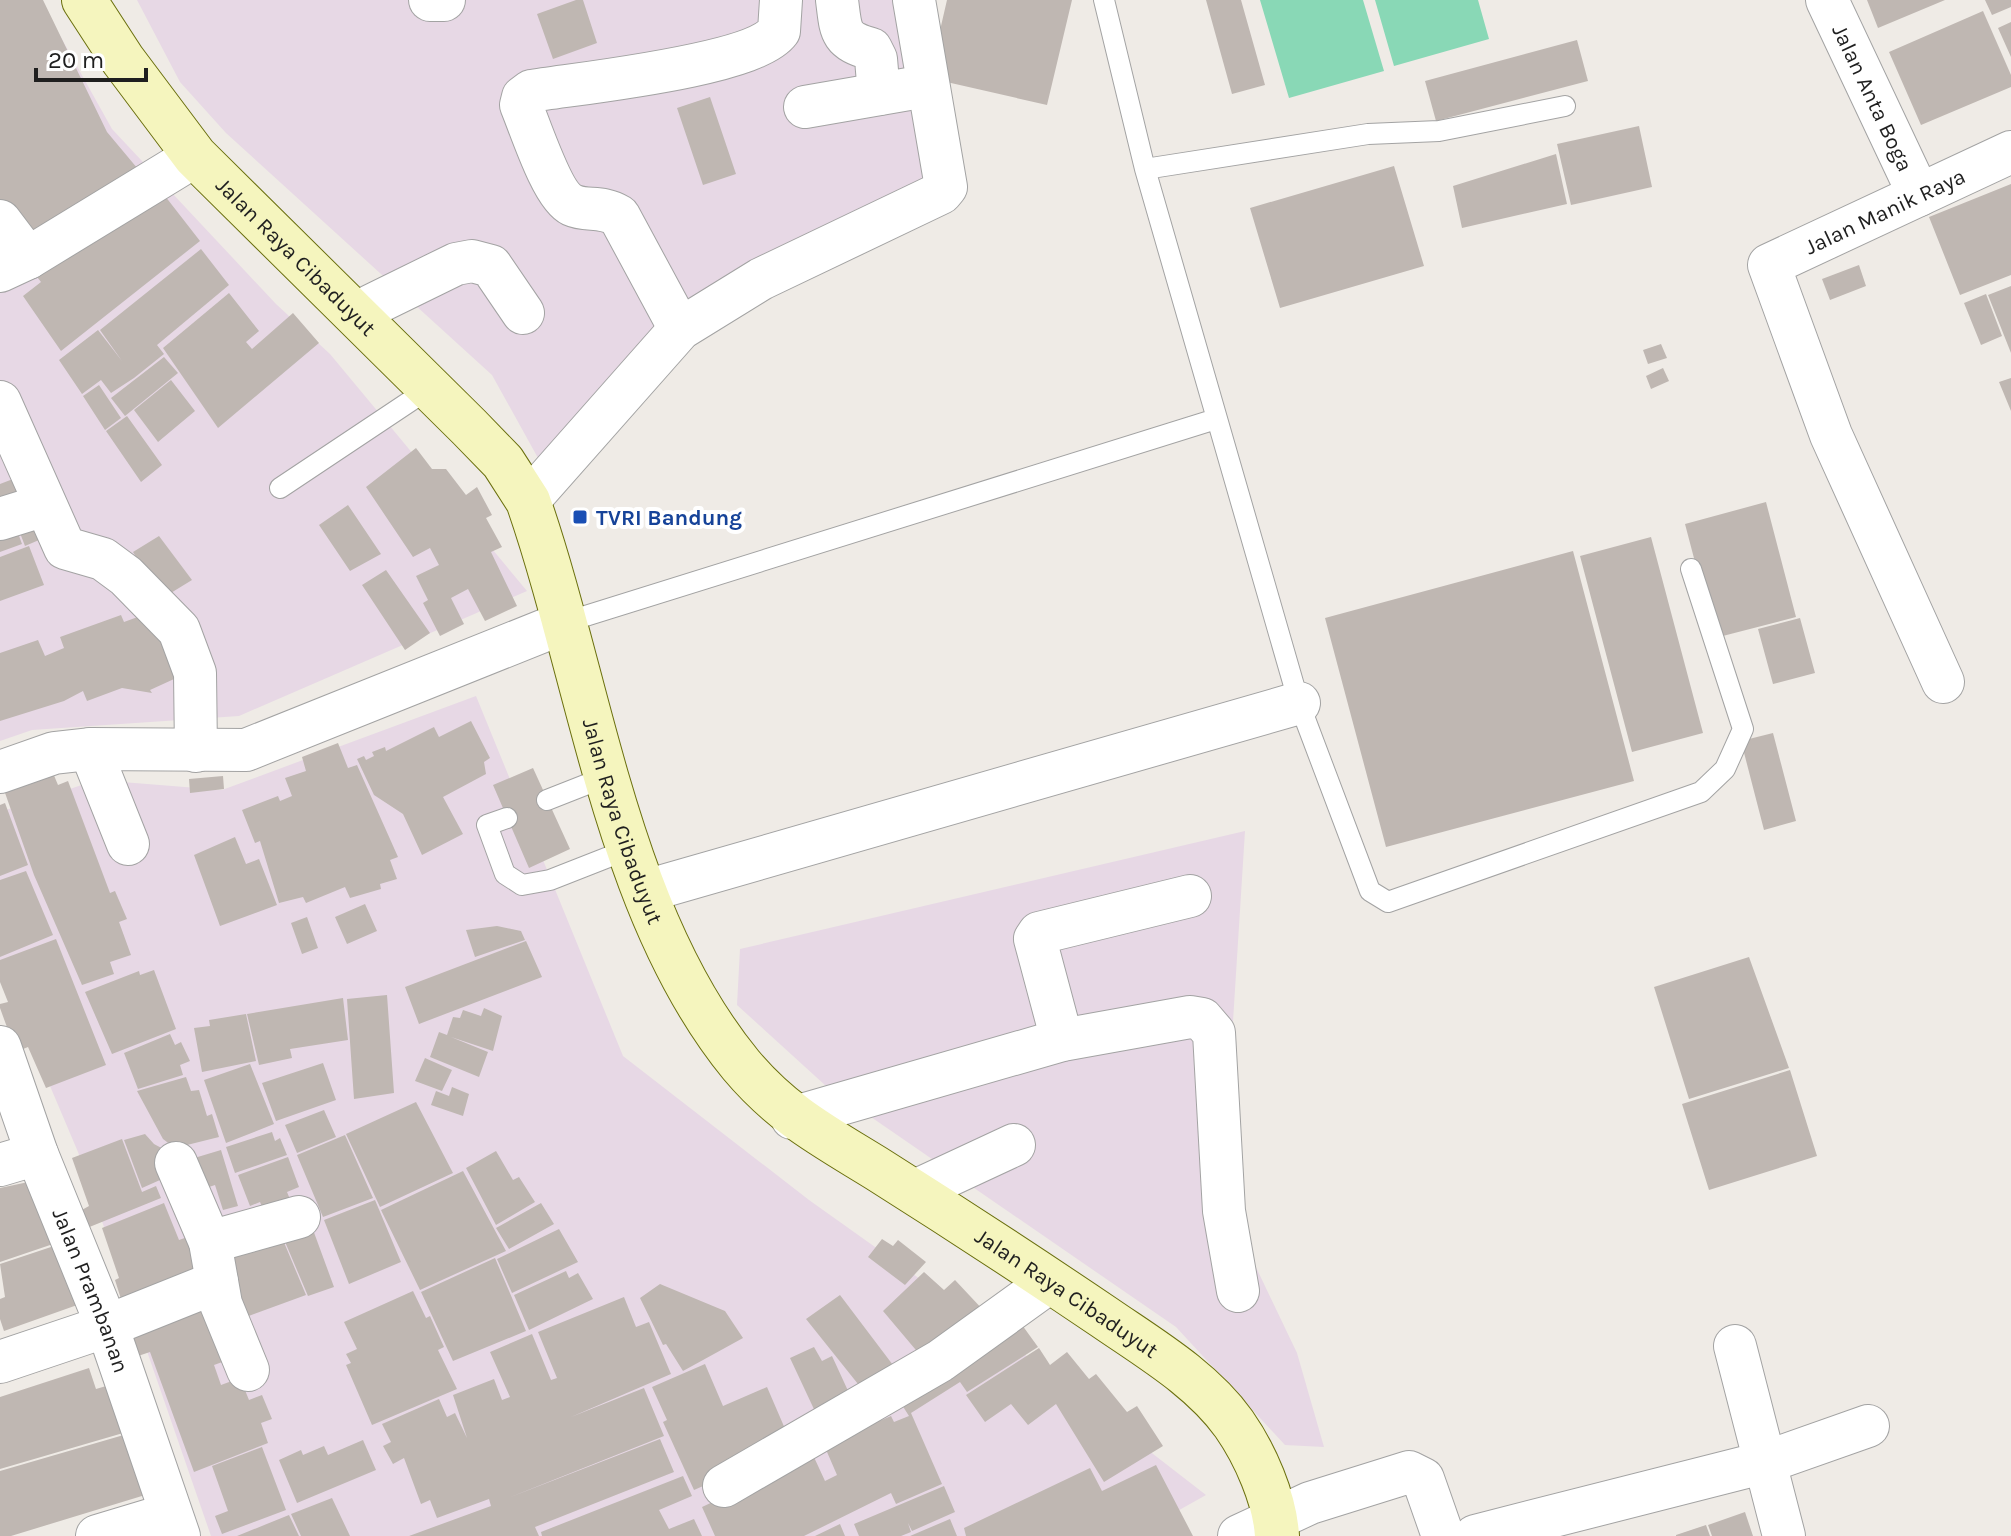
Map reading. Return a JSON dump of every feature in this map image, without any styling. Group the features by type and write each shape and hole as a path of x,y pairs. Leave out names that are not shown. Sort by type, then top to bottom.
{"main road":[{"name":"Jalan Raya Cibaduyut","path":"84,0 123,60 195,156 503,462 528,501 629,849 670,948 718,1034 763,1091 792,1118 1051,1281 1164,1358 1224,1413 1247,1446 1264,1530"}],"street":[{"path":"430,0 444,0"},
{"path":"680,329 619,216 604,207 575,207 559,194 521,105 523,97 531,91 683,67 763,46 779,31 781,0"},
{"path":"837,0 844,36 850,43 871,49 876,59 879,94"},
{"path":"528,501 680,329 761,279 941,193 947,178 926,86 914,0"},
{"name":"Jalan Anta Boga","path":"1827,0 1919,195"},
{"path":"805,107 926,86"},
{"name":"Jalan Manik Raya","path":"1943,682 1831,435 1769,265 2011,152"},
{"path":"0,221 14,264 195,156"},
{"path":"356,313 456,264 472,261 491,266 523,313"},
{"path":"1,400 65,548 103,559 126,576 179,630 195,673 196,751"},
{"path":"0,519 45,505"},
{"path":"0,772 54,753 90,749 246,750 563,623"},
{"path":"646,891 1299,703"},
{"path":"90,749 128,844"},
{"path":"1062,1040 1035,939 1039,933 1190,896"},
{"path":"792,1118 1062,1040 1190,1017 1208,1024 1214,1033 1224,1211 1238,1291"},
{"name":"Jalan Prambanan","path":"0,1047 18,1159 107,1326 174,1525"},
{"path":"913,1192 1014,1145"},
{"path":"176,1163 214,1262 221,1304 248,1370"},
{"path":"0,1362 107,1326 214,1262 299,1217"},
{"path":"724,1486 940,1361 1051,1281"},
{"path":"1735,1346 1784,1536"},
{"path":"1475,1536 1766,1462 1868,1426"},
{"path":"1264,1530 1409,1472 1423,1479 1443,1536"},
{"path":"97,1536 174,1525"}],"lane":[{"path":"1104,0 1145,169 1299,703 1370,891 1388,902 1701,792 1725,769 1743,729 1691,569"},
{"path":"1145,169 1368,134 1439,131 1565,106"},
{"path":"280,488 430,388"},
{"path":"563,623 1216,419"},
{"path":"547,800 608,776"},
{"path":"507,818 487,825 505,874 522,885 550,880 629,849"}],"shaded area":[{"path":"0,0 40,0 112,129 276,304 330,354 527,591 239,716 32,730 0,741"},
{"path":"137,0 919,0 936,150 921,191 725,283 538,458 492,375 226,133 180,82"},
{"path":"476,696 623,1056 809,1200 1010,1343 1206,1495 1133,1536 211,1536 78,1152 0,968 0,812 97,780 222,790"},
{"path":"1245,831 1222,1196 1297,1353 1324,1447 1285,1445 1176,1327 826,1086 737,1005 740,949"}],"green space":[{"path":"1260,0 1363,0 1384,71 1289,98"},
{"path":"1375,0 1478,0 1489,39 1394,66"}],"building":[{"path":"0,0 43,0 107,132 148,181 27,243 0,212"},
{"path":"583,0 597,43 553,59 537,14"},
{"path":"947,0 1072,0 1047,105 929,78"},
{"path":"1206,0 1241,0 1265,85 1232,94"},
{"path":"1867,0 1945,0 1878,28"},
{"path":"1985,0 2011,0 2011,7 1992,15"},
{"path":"1983,11 2011,75 2011,87 1921,125 1889,52"},
{"path":"2011,22 2011,57 1998,28"},
{"path":"1577,40 1588,81 1436,121 1425,81"},
{"path":"710,97 736,174 703,185 677,108"},
{"path":"1639,126 1652,187 1571,205 1557,144"},
{"path":"1556,154 1567,204 1462,228 1453,186"},
{"path":"1394,166 1424,266 1280,308 1250,208"},
{"path":"2011,184 2011,275 1960,295 1929,217"},
{"path":"158,187 200,241 61,351 23,296 41,282 34,273"},
{"path":"201,249 229,285 157,345 164,354 134,378 111,393 101,380 82,394 59,360 98,330 122,361 100,330"},
{"path":"1859,265 1866,286 1830,300 1822,279"},
{"path":"2011,286 2011,353 1988,295"},
{"path":"229,293 259,331 246,342 252,349 293,313 319,343 218,428 163,348"},
{"path":"1986,294 2002,336 1981,345 1964,303"},
{"path":"1661,344 1667,358 1648,364 1643,350"},
{"path":"164,357 178,373 125,416 111,398"},
{"path":"1663,368 1669,381 1651,389 1646,376"},
{"path":"2011,378 2011,411 1999,382"},
{"path":"171,380 195,411 158,442 134,410"},
{"path":"99,385 121,418 105,430 83,396"},
{"path":"127,416 162,465 141,482 106,431"},
{"path":"416,448 432,469 446,469 466,495 477,487 492,515 486,518 502,547 491,552 517,606 485,621 468,589 451,598 464,624 440,636 423,603 428,600 416,576 439,565 430,548 413,557 366,487"},
{"path":"26,474 37,502 0,517 0,484"},
{"path":"1766,502 1796,617 1715,638 1685,524"},
{"path":"348,505 381,554 350,571 319,525"},
{"path":"36,511 46,537 25,546 15,520"},
{"path":"14,522 22,544 0,552 0,527"},
{"path":"159,536 192,580 161,599 133,552"},
{"path":"1651,537 1703,733 1632,752 1580,556"},
{"path":"29,546 44,585 0,601 0,557"},
{"path":"1573,551 1634,781 1386,847 1325,618"},
{"path":"386,570 430,633 405,650 362,585"},
{"path":"154,611 185,674 150,690 152,693 122,688 87,701 83,691 64,701 0,721 0,653 38,640 45,656 64,648 60,637 121,615 124,622"},
{"path":"1800,618 1815,673 1773,684 1758,629"},
{"path":"471,721 490,758 484,762 486,774 443,797 463,834 422,855 403,814 374,795 357,759 364,756 366,760 374,756 372,752 385,747 386,751 434,727 439,737"},
{"path":"1773,733 1796,821 1764,830 1741,741"},
{"path":"338,743 348,768 357,765 398,857 390,860 397,879 380,884 381,889 350,898 345,887 306,903 303,897 279,903 260,841 255,843 242,810 278,796 280,801 292,796 285,778 306,771 302,757"},
{"path":"533,768 570,849 529,868 493,785"},
{"path":"53,773 58,785 68,781 110,893 115,891 127,919 119,922 131,955 110,962 114,974 82,985 34,875 4,790"},
{"path":"223,776 224,789 190,793 189,779"},
{"path":"5,803 28,865 0,876 0,805"},
{"path":"235,837 246,864 259,859 277,905 220,926 194,855"},
{"path":"26,871 53,935 0,957 0,880"},
{"path":"365,904 377,931 347,944 335,917"},
{"path":"307,917 318,948 302,954 291,923"},
{"path":"497,926 521,931 525,940 475,957 466,930"},
{"path":"56,939 106,1065 46,1088 28,1047 16,1052 0,1008 0,1004 8,1002 0,982 0,960"},
{"path":"526,941 542,977 419,1024 405,987"},
{"path":"1749,957 1789,1068 1689,1099 1654,987"},
{"path":"154,970 176,1029 112,1054 85,992 139,971 140,975"},
{"path":"387,995 394,1093 354,1099 347,999"},
{"path":"343,998 348,1040 290,1049 292,1058 259,1065 247,1014"},
{"path":"484,1008 502,1016 493,1051 451,1037 488,1052 479,1077 430,1057 439,1032 447,1035 453,1017 460,1018 463,1010 481,1016"},
{"path":"246,1014 256,1061 202,1072 194,1028 210,1026 209,1020"},
{"path":"170,1034 175,1045 181,1042 190,1061 180,1065 183,1075 138,1089 124,1053"},
{"path":"425,1058 452,1070 442,1091 415,1081"},
{"path":"323,1063 336,1100 276,1121 262,1083"},
{"path":"250,1064 274,1124 226,1143 204,1080"},
{"path":"1790,1070 1817,1156 1709,1190 1682,1104"},
{"path":"186,1077 191,1091 199,1090 207,1116 212,1114 219,1137 175,1148 163,1139 137,1091"},
{"path":"452,1087 469,1094 463,1116 431,1105 436,1091 449,1096"},
{"path":"416,1102 453,1173 380,1207 346,1134"},
{"path":"324,1110 336,1137 297,1153 285,1125"},
{"path":"272,1132 275,1141 280,1138 287,1155 235,1173 226,1147"},
{"path":"145,1134 154,1144 167,1151 178,1172 142,1188 124,1140"},
{"path":"345,1135 373,1198 323,1217 297,1155"},
{"path":"122,1139 142,1192 156,1186 161,1198 87,1228 80,1211 89,1206 72,1158"},
{"path":"221,1150 238,1206 223,1210 215,1185 209,1187 191,1159"},
{"path":"496,1151 513,1180 519,1177 535,1202 496,1225 466,1168"},
{"path":"288,1157 299,1187 287,1192 292,1204 265,1214 260,1202 250,1206 238,1175"},
{"path":"463,1171 506,1251 420,1290 381,1210"},
{"path":"33,1181 56,1243 0,1262 0,1188"},
{"path":"375,1200 401,1262 349,1284 324,1220"},
{"path":"164,1203 179,1240 196,1234 209,1271 121,1299 115,1280 119,1278 102,1228"},
{"path":"541,1203 554,1224 509,1249 496,1228"},
{"path":"312,1227 334,1287 308,1296 280,1230"},
{"path":"278,1228 306,1295 246,1317 224,1249"},
{"path":"559,1229 578,1262 512,1293 497,1259"},
{"path":"882,1239 893,1246 898,1240 926,1262 905,1285 868,1257"},
{"path":"57,1245 80,1304 4,1331 0,1319 0,1299 5,1297 0,1264"},
{"path":"495,1258 526,1331 453,1361 421,1292"},
{"path":"566,1271 569,1278 578,1273 593,1299 529,1330 514,1295"},
{"path":"924,1272 944,1290 955,1280 985,1312 926,1362 883,1311"},
{"path":"660,1284 725,1311 743,1338 683,1371 666,1344 663,1345 640,1298"},
{"path":"413,1291 426,1318 430,1316 444,1347 438,1350 457,1389 372,1425 346,1365 351,1363 346,1354 357,1349 344,1322"},
{"path":"840,1295 902,1377 870,1399 806,1319"},
{"path":"624,1297 636,1327 649,1322 671,1374 571,1417 644,1388 664,1436 508,1498 660,1439 674,1472 535,1527 539,1536 409,1536 491,1506 489,1499 437,1518 430,1500 421,1504 404,1458 393,1464 383,1446 391,1442 382,1424 439,1399 447,1417 455,1413 467,1438 453,1395 494,1379 502,1400 510,1397 490,1352 532,1334 551,1380 557,1378 538,1332"},
{"path":"216,1304 236,1357 214,1365 221,1385 240,1378 249,1400 262,1395 272,1419 261,1423 268,1443 194,1472 150,1352 138,1356 131,1336"},
{"path":"1017,1318 1038,1347 967,1392 960,1382 911,1413 942,1484 896,1504 891,1493 804,1536 715,1536 702,1507 813,1455 825,1481 837,1475 824,1445 891,1416 894,1422 909,1416 902,1405"},
{"path":"814,1347 822,1361 832,1356 855,1406 820,1422 790,1358"},
{"path":"1039,1348 1050,1365 1067,1352 1089,1379 1096,1374 1127,1412 1137,1406 1163,1446 1104,1482 1056,1404 1028,1425 1011,1404 985,1422 966,1395"},
{"path":"705,1364 723,1406 767,1387 789,1438 774,1455 694,1490 663,1422 667,1420 652,1387"},
{"path":"89,1368 96,1389 113,1384 130,1431 0,1469 0,1397"},
{"path":"134,1432 155,1492 11,1536 0,1536 0,1471"},
{"path":"363,1440 376,1470 297,1503 279,1460 301,1450 303,1455 324,1446 328,1455"},
{"path":"262,1447 286,1510 222,1534 215,1516 228,1511 212,1466"},
{"path":"1156,1465 1193,1536 966,1536 964,1528 1090,1468 1102,1491"},
{"path":"683,1476 692,1496 659,1510 669,1529 694,1519 702,1536 542,1536 541,1532"},
{"path":"944,1486 955,1512 912,1531 908,1523 911,1532 901,1536 859,1536 854,1524"},
{"path":"332,1498 350,1536 301,1536 291,1514"},
{"path":"1745,1512 1753,1536 1712,1536 1708,1525"},
{"path":"289,1515 299,1536 237,1536"},
{"path":"950,1519 957,1536 910,1536"},
{"path":"840,1524 845,1536 815,1536"},
{"path":"1706,1525 1710,1536 1676,1536 1676,1535"}],"place":[{"name":"TVRI Bandung","path":"580,517"}]}
